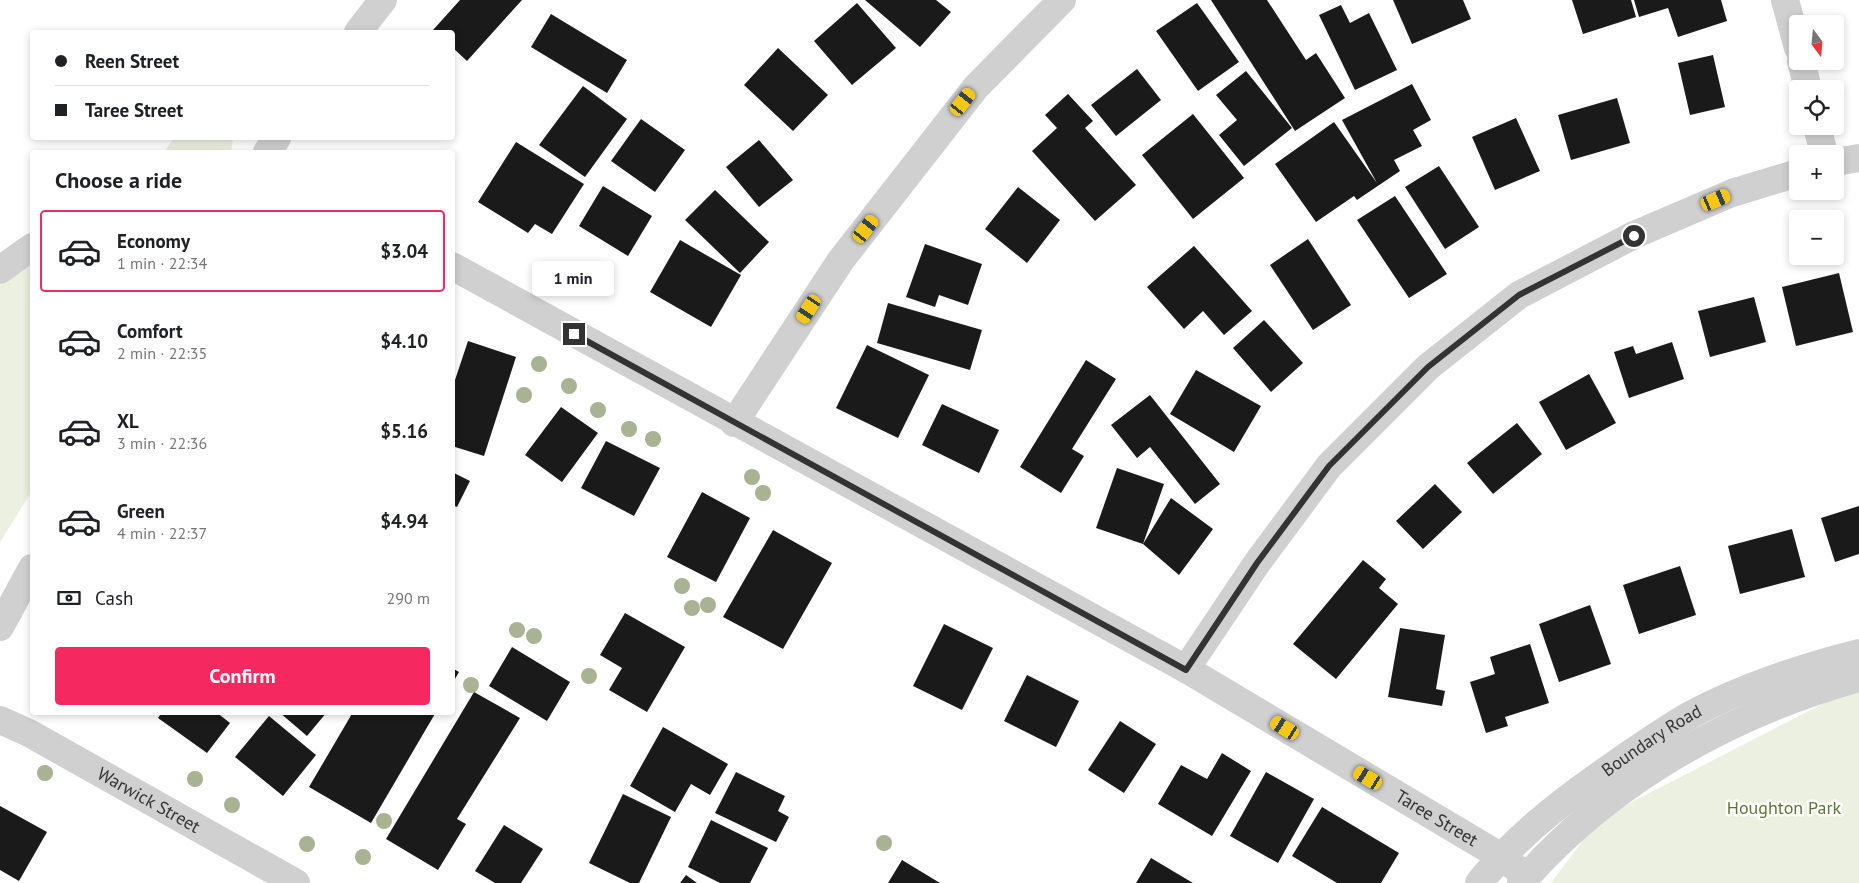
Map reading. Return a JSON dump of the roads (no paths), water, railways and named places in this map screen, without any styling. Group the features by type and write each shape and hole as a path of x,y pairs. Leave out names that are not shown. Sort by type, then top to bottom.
{"street":[{"path":"360,30 383,0"},
{"path":"734,423 841,260 957,110 976,87 1062,0"},
{"path":"1785,0 1789,15"},
{"path":"269,150 276,140"},
{"path":"1844,160 1859,158"},
{"path":"1186,670 1257,563 1329,466 1428,367 1519,295 1634,236 1732,193 1789,176"},
{"path":"0,270 30,248"},
{"name":"Taree Street","path":"455,268 734,423 1186,670 1500,856 1524,879"},
{"path":"0,627 30,572"},
{"name":"Boundary Road","path":"1479,883 1500,856 1569,797 1653,737 1694,713 1795,672 1859,653"},
{"name":"Boundary Road","path":"1524,879 1560,842 1611,799 1675,754 1735,723 1782,703 1859,678"},
{"name":"Warwick Street","path":"0,720 29,733 296,883"}],"park label":[{"name":"Houghton Park","path":"1784,808"}]}
